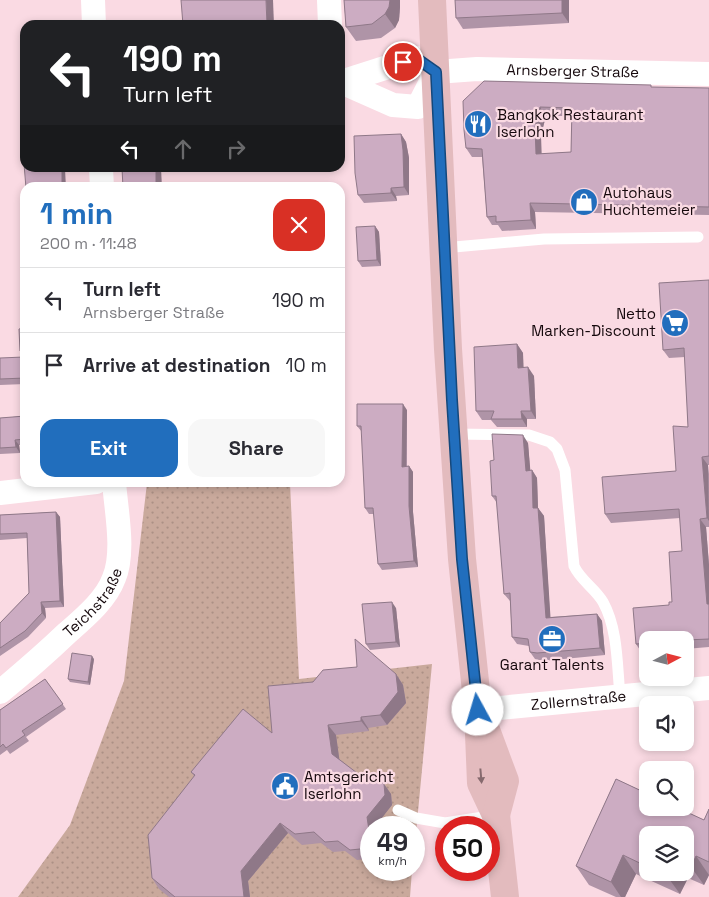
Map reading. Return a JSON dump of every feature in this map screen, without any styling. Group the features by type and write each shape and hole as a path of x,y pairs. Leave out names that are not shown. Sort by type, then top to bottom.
{"main road":[{"path":"432,0 443,248 462,559 478,710 505,781 496,814 505,897"}],"street":[{"path":"93,0 94,20"},
{"path":"329,0 330,20"},
{"path":"345,79 416,58 436,72 418,107 393,105 345,83"},
{"name":"Arnsberger Straße","path":"436,72 477,69 709,74"},
{"path":"0,493 52,487"},
{"name":"Teichstraße","path":"0,692 86,616 112,584 119,554 114,487"},
{"name":"Zollernstraße","path":"478,710 709,688"}],"lane":[{"path":"443,248 544,239 698,236"},
{"path":"454,434 529,435 550,442 557,448 565,470 574,566 578,575 599,596 609,614 620,696"},
{"path":"398,810 416,818 445,823 496,814"}],"shaded area":[{"path":"147,487 290,487 299,679 432,664 418,816 360,816 360,881 411,881 410,897 18,897 70,825 124,681"}],"building":[{"path":"181,0 266,0 267,20 183,20"},
{"path":"344,0 390,0 385,14 372,24 346,27"},
{"path":"455,0 562,0 562,13 456,18"},
{"path":"484,81 709,88 709,207 530,203 531,220 496,222 496,216 487,217 482,149 466,148 463,101","holes":["540,107 572,108 571,152 536,154 535,127"]},
{"path":"401,134 404,187 391,188 391,193 358,195 355,173 354,136"},
{"path":"25,172 62,172 62,182 26,182"},
{"path":"122,172 156,172 156,182 123,182"},
{"path":"375,226 377,260 358,261 356,227"},
{"path":"709,280 709,456 702,457 707,518 700,519 707,604 709,604 709,639 694,640 694,631 639,631 639,644 636,644 633,608 669,605 669,602 672,602 669,552 682,551 679,509 605,514 602,477 676,471 673,426 688,427 684,348 663,350 659,283"},
{"path":"517,344 518,368 528,367 531,411 521,411 522,419 491,419 494,411 476,411 474,347"},
{"path":"20,357 20,378 0,379 0,358"},
{"path":"357,404 403,404 402,467 409,466 409,506 414,561 378,564 373,508 365,508 361,426 357,426"},
{"path":"20,416 20,440 15,440 16,447 0,448 0,418"},
{"path":"492,434 523,435 526,471 532,470 533,508 538,508 546,618 597,614 600,648 537,653 530,652 528,639 512,637 510,593 504,594 496,496 492,496 490,461 494,460"},
{"path":"56,512 60,601 41,602 42,613 25,631 0,648 0,623 29,593 27,533 0,534 0,515"},
{"path":"392,602 396,642 366,644 362,604"},
{"name":"Amtsgericht Iserlohn","path":"355,639 396,674 398,692 380,715 361,717 361,721 328,725 332,754 361,776 372,774 384,784 385,795 368,816 360,816 360,849 350,850 338,841 325,842 314,832 295,834 280,823 241,871 244,897 175,897 152,878 148,835 195,775 191,772 243,709 272,733 268,686 313,682 323,670 357,667"},
{"path":"72,653 92,656 88,682 68,679"},
{"path":"45,679 63,704 22,731 25,735 6,748 3,744 0,747 0,710"},
{"path":"616,779 639,790 639,816 694,815 704,820 709,809 709,862 696,856 694,860 694,826 639,826 639,863 623,855 611,882 576,866"}],"place":[{"name":"Bangkok Restaurant Iserlohn","path":"478,124"},
{"name":"Autohaus Huchtemeier","path":"584,202"},
{"name":"Netto Marken-Discount","path":"675,323"},
{"name":"Garant Talents","path":"552,639"},
{"name":"Amtsgericht Iserlohn","path":"285,786"}],"route":[{"path":"403,62 416,58 436,72 448,349 462,559 478,710"}]}
